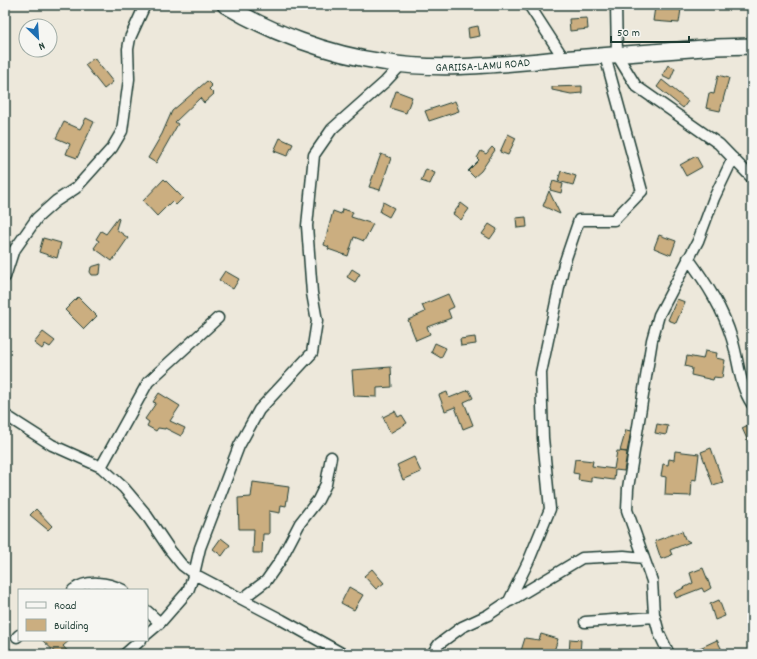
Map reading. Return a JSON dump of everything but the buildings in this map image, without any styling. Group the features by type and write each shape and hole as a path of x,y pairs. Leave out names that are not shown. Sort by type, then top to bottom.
{"street":[{"path":"5,277 13,252 37,218 56,201 76,188 112,148 122,131 129,79 128,49 130,38 145,5"},
{"name":"GARIISA-LAMU ROAD","path":"225,5 256,23 308,43 382,62 402,65 466,66 717,47 752,46"},
{"path":"529,5 564,59"},
{"path":"509,601 529,560 550,509 543,438 541,374 564,264 579,220 614,220 642,191 611,56 616,5"},
{"path":"611,56 636,86 704,133 733,158 752,178"},
{"path":"148,633 160,623 188,591 194,574 200,548 239,446 259,410 312,353 317,321 312,294 307,226 314,155 332,129 402,65"},
{"path":"669,654 659,633 655,618 652,581 627,510 628,488 652,340 659,315 698,241 714,198 733,158"},
{"path":"688,258 722,309 737,358 742,387 752,404"},
{"path":"102,467 148,382 218,318"},
{"path":"5,415 52,445 102,467 124,488 182,565 194,574 343,654"},
{"path":"242,599 266,581 280,561 300,523 318,500 326,484 331,457"},
{"path":"432,654 439,644 462,627 488,615 582,558 624,556 644,558"},
{"path":"75,589 91,582 112,584 121,589"},
{"path":"148,612 160,623"},
{"path":"585,622 655,618"},
{"path":"125,654 140,641"}]}
